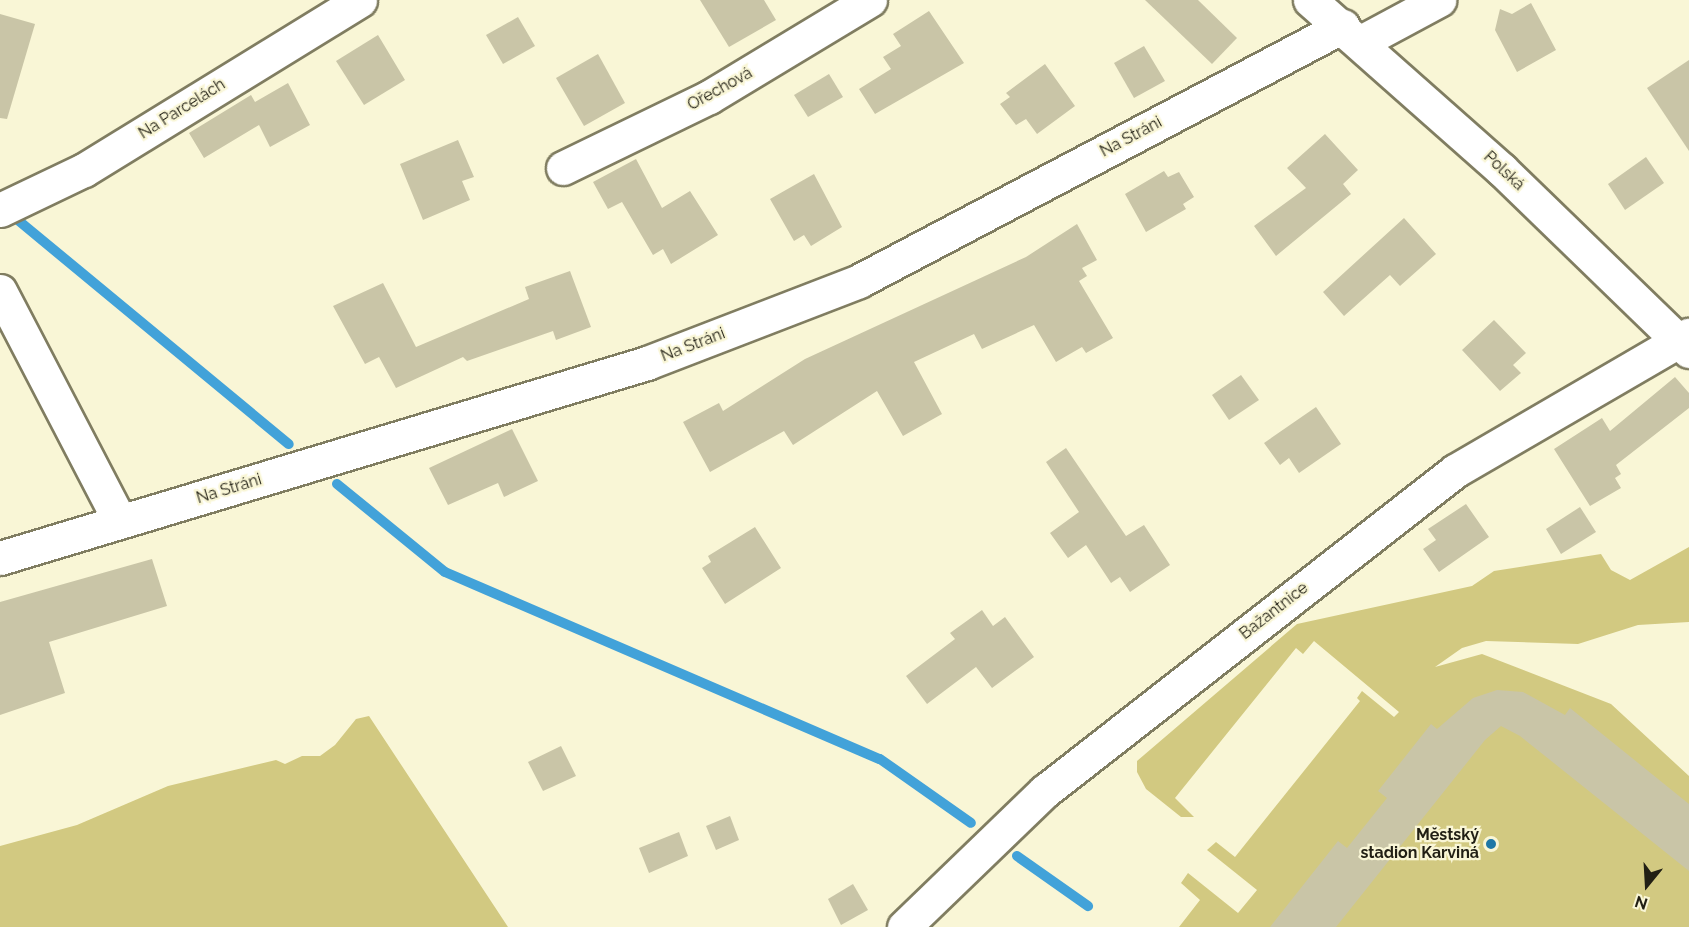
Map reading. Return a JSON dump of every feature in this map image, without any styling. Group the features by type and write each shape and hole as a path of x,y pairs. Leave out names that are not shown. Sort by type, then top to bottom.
{"street":[{"name":"Na Parcelách","path":"0,210 84,170 360,0"},
{"name":"Ořechová","path":"563,168 709,97 870,0"},
{"name":"Polská","path":"1310,0 1352,34 1686,342"},
{"name":"Na Stráni","path":"0,558 647,363 859,281 1352,34 1439,0"},
{"path":"0,291 120,522"},
{"name":"Bažantnice","path":"904,927 1045,791 1455,471 1686,342"}],"shaded area":[{"name":"Městský stadion Karviná","path":"1689,547 1689,622 1638,625 1578,644 1486,641 1462,648 1435,667 1482,654 1611,704 1689,776 1689,927 1179,927 1200,900 1181,883 1188,873 1238,913 1257,890 1207,850 1216,842 1235,857 1360,701 1357,698 1362,691 1394,717 1399,712 1314,641 1303,654 1296,648 1175,798 1194,817 1181,817 1146,789 1137,772 1137,761 1297,624 1472,586 1494,571 1601,554 1611,570 1630,580"},
{"path":"369,716 508,927 0,927 0,846 77,825 168,786 276,760 285,764 302,756 320,756 335,745 356,719"}],"building":[{"path":"700,0 764,0 776,20 729,47"},
{"path":"1145,0 1198,0 1237,38 1212,64"},
{"path":"1531,3 1556,50 1517,72 1495,30 1500,9 1512,14"},
{"path":"929,11 964,63 875,114 859,89 891,69 883,57 901,46 893,34"},
{"path":"0,14 35,24 7,119 0,118"},
{"path":"518,17 535,46 503,64 486,35"},
{"path":"378,35 405,80 364,105 336,61"},
{"path":"1144,46 1165,81 1134,98 1114,63"},
{"path":"598,54 625,103 584,126 556,78"},
{"path":"1689,60 1689,151 1647,88"},
{"path":"1045,64 1075,106 1037,134 1026,119 1016,125 1000,104 1010,97 1006,93"},
{"path":"829,74 843,97 808,117 794,95"},
{"path":"288,83 310,125 270,147 259,125 204,158 189,133 251,95 255,102"},
{"path":"1325,134 1358,170 1343,184 1351,194 1276,256 1254,226 1306,188 1287,168"},
{"path":"458,140 474,177 462,181 470,200 423,220 400,164"},
{"path":"1646,157 1664,183 1625,210 1608,184"},
{"path":"636,159 662,208 690,191 718,235 671,264 663,249 653,255 622,202 608,209 593,182"},
{"path":"1164,171 1168,177 1179,172 1194,197 1183,204 1186,209 1146,232 1125,194"},
{"path":"814,174 842,227 811,246 804,235 794,241 770,199"},
{"path":"1404,218 1436,254 1400,286 1390,275 1344,316 1323,292"},
{"path":"1077,224 1097,260 1082,268 1087,276 1079,281 1113,338 1086,353 1082,347 1056,362 1034,325 982,349 974,334 914,362 942,414 903,436 877,391 793,445 784,431 710,472 683,422 719,403 723,411 805,359 1026,257"},
{"path":"570,271 591,327 556,340 553,331 467,361 463,357 396,388 379,357 365,364 333,306 383,283 416,347 529,299 525,287"},
{"path":"1494,320 1526,353 1513,365 1521,373 1500,391 1462,350"},
{"path":"1241,375 1259,400 1229,420 1212,395"},
{"path":"1675,377 1689,393 1689,408 1616,465 1621,474 1615,478 1621,488 1590,506 1554,449 1602,418 1610,431"},
{"path":"1316,407 1341,444 1299,473 1289,458 1280,465 1264,443"},
{"path":"512,429 538,481 504,497 498,483 448,505 429,468"},
{"path":"1066,448 1126,536 1144,525 1170,565 1130,592 1120,577 1111,583 1086,545 1068,558 1050,533 1079,512 1046,462"},
{"path":"1466,504 1489,537 1439,572 1423,549 1436,540 1428,529"},
{"path":"1580,507 1596,532 1561,554 1546,529"},
{"path":"755,527 781,568 725,604 702,568 711,562 708,556"},
{"path":"152,559 167,606 49,642 65,693 0,715 0,602"},
{"path":"982,610 993,626 1005,617 1034,657 992,688 976,667 927,704 906,676 955,639 950,633"},
{"path":"1497,690 1523,692 1565,715 1570,708 1689,804 1689,871 1520,736 1501,726 1485,740 1336,927 1270,927 1338,841 1347,848 1387,798 1378,791 1431,724 1437,729 1473,698"},
{"path":"561,746 576,776 543,791 528,762"},
{"path":"730,816 739,840 716,850 706,826"},
{"path":"679,832 688,856 649,873 639,848"},
{"path":"853,884 868,910 841,925 828,899"}],"waterway":[{"path":"19,221 289,444"},
{"path":"337,484 445,572 880,759 971,823"},
{"path":"1017,856 1088,906"}],"place":[{"name":"Městský stadion Karviná","path":"1491,844"}]}
